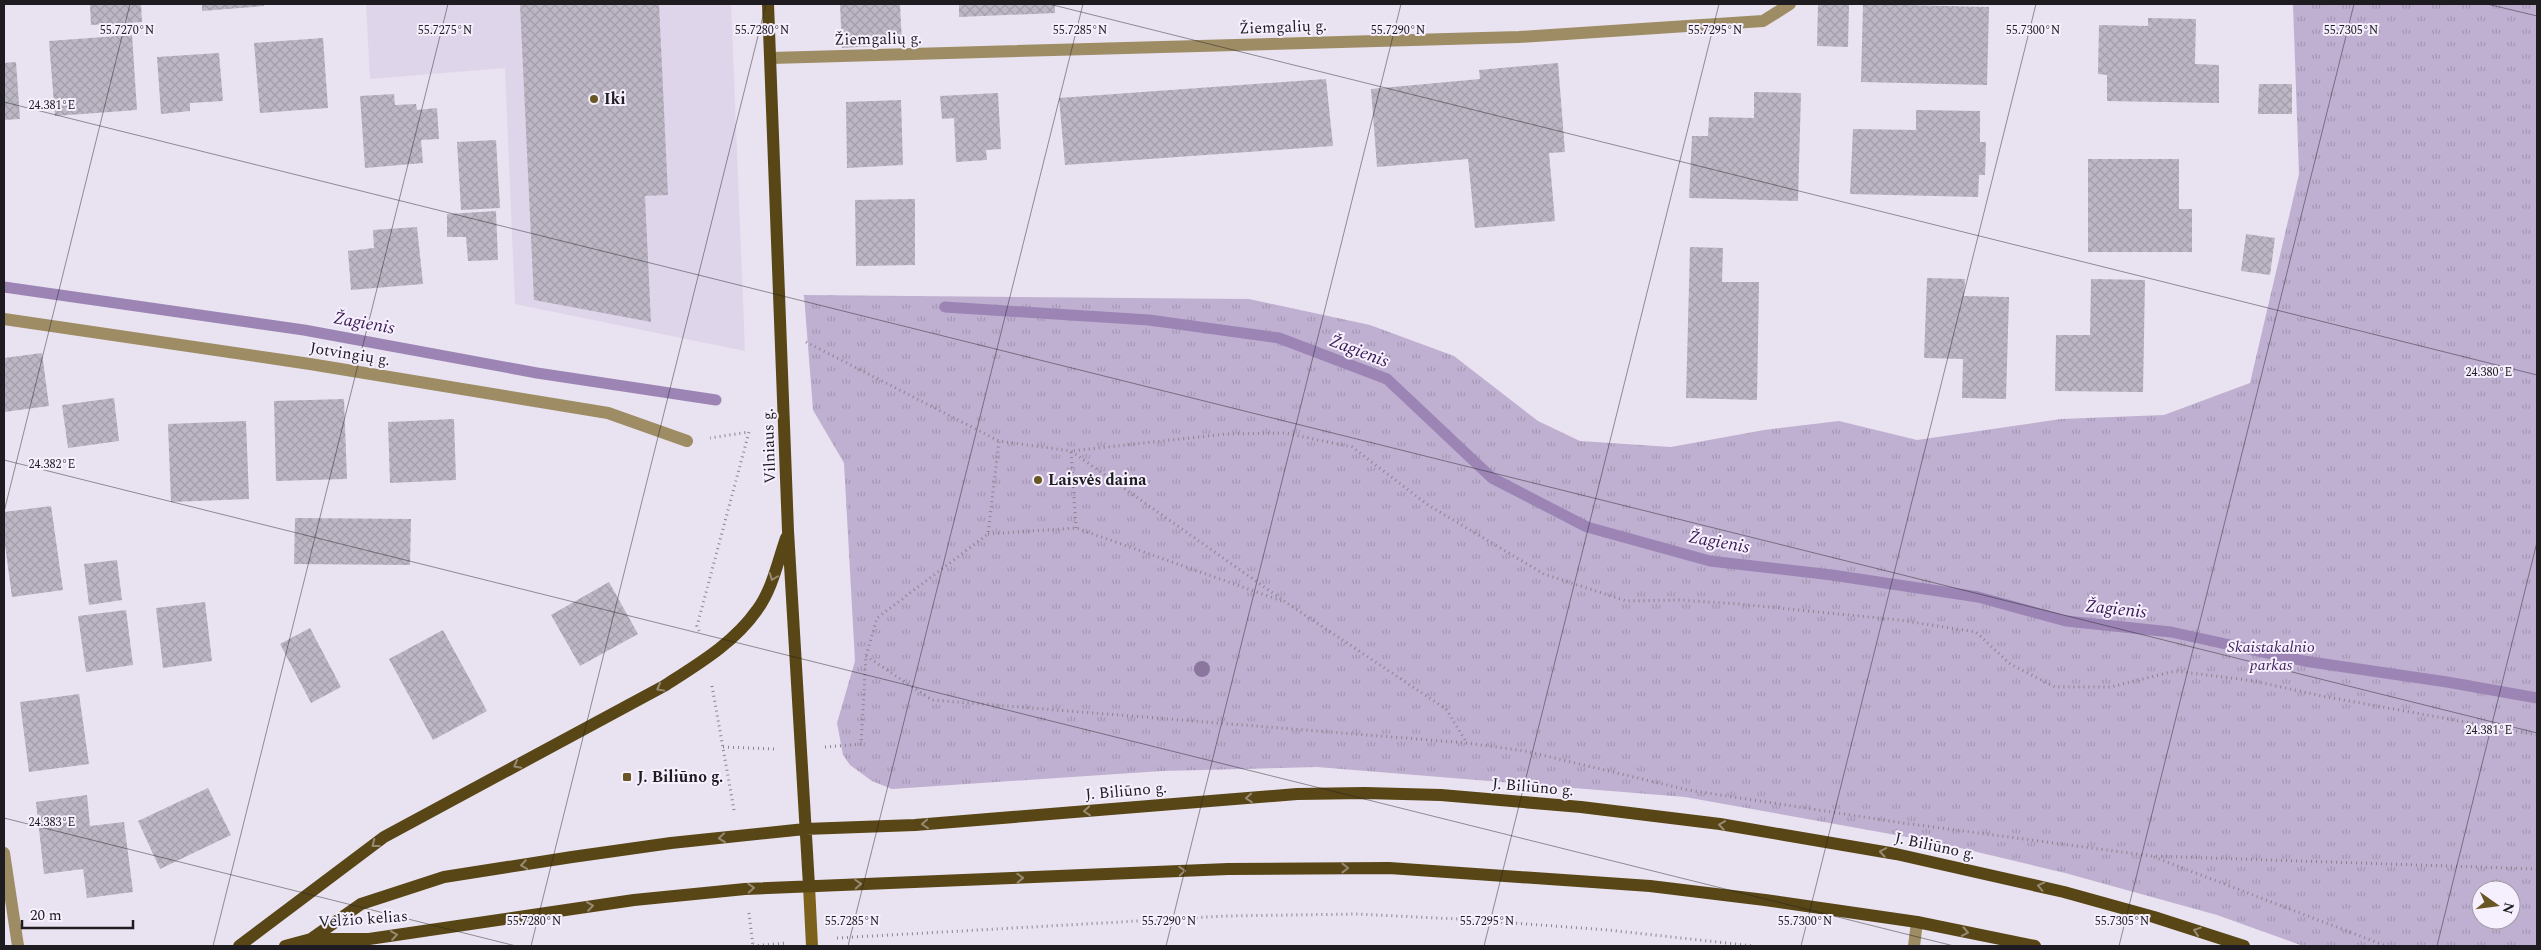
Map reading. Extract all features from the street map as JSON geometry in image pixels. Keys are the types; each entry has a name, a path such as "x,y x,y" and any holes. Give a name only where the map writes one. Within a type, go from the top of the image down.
{"main road":[{"name":"Vilniaus g.","path":"768,4 788,531 809,886"},
{"path":"239,946 384,837 664,686 707,658 738,634 758,609 772,580 788,531"},
{"name":"J. Biliūno g.","path":"805,829 915,825 1297,794 1441,795 1581,807 1720,824 1896,854 2064,892 2154,917 2244,946"},
{"name":"Velžio kelias","path":"311,940 361,904 444,877 671,843 805,829"},
{"path":"812,943 809,886 1228,869 1389,868 1650,886 1917,922 2035,946"},
{"name":"Velžio kelias","path":"311,940 369,938 634,900 745,889 809,886"},
{"path":"285,946 311,940"}],"street":[{"name":"Žiemgalių g.","path":"771,58 1518,37 1763,22 1790,4"},
{"name":"Jotvingių g.","path":"4,319 310,364 608,413 687,441"},
{"path":"4,853 18,946"},
{"path":"1914,946 1917,922"}],"path":[{"path":"781,330 999,441 1071,451 1226,434 1285,433 1352,447 1428,506 1544,574 1626,601 1679,600 1739,604 1899,620 1976,632 2010,664 2055,687 2110,686 2175,671 2254,681 2322,696 2537,735"},
{"path":"687,441 749,432 697,626 707,658 723,748"},
{"path":"988,534 999,441"},
{"path":"1071,451 1076,528"},
{"path":"1071,451 1287,603 1446,709 1467,743"},
{"path":"1287,603 1076,528 988,534 877,618 866,656 932,700 1467,743 1525,751 1698,792 1903,824 2152,856 2537,869"},
{"path":"2152,856 2386,946"},
{"path":"753,946 1226,916 1357,914 1608,930 1754,946"}],"shaded area":[{"path":"366,4 731,4 745,351 515,304 505,68 370,79"}],"green space":[{"name":"Skaistakalnio parkas","path":"2293,4 2537,4 2537,946 2303,946 2217,915 2065,873 1935,842 1685,797 1317,767 1162,771 892,789 872,781 850,765 843,755 837,723 855,661 844,463 813,410 804,295 1249,299 1370,325 1454,356 1538,421 1580,441 1671,447 1764,430 1839,421 1917,440 2061,419 2164,415 2250,383 2299,174"}],"building":[{"path":"90,4 141,4 142,22 91,25"},
{"path":"202,4 264,4 264,6 202,11"},
{"name":"Iki","path":"520,4 659,4 668,195 645,196 651,322 534,300"},
{"path":"840,4 900,4 902,44 842,48"},
{"path":"959,4 1055,4 1055,13 959,17"},
{"path":"1818,4 1849,4 1848,47 1817,46"},
{"path":"1863,4 1989,7 1987,85 1861,82"},
{"path":"2148,18 2196,19 2195,64 2219,65 2219,103 2107,101 2107,75 2098,74 2099,25 2148,26"},
{"path":"132,35 137,110 55,116 49,41"},
{"path":"323,38 328,108 260,113 254,43"},
{"path":"219,53 223,101 190,103 190,111 161,114 157,57"},
{"path":"16,62 20,119 4,120 4,63"},
{"path":"1558,63 1565,152 1549,153 1555,221 1475,228 1468,159 1377,167 1371,89 1480,79 1479,70"},
{"path":"1326,79 1333,146 1065,165 1059,98"},
{"path":"2259,84 2292,84 2292,114 2258,114"},
{"path":"1754,92 1801,93 1798,201 1689,198 1692,136 1708,136 1709,117 1754,118"},
{"path":"998,93 1001,149 986,150 987,160 956,162 954,118 942,119 940,96"},
{"path":"394,94 395,105 416,104 417,110 437,108 439,139 421,140 423,163 365,168 360,96"},
{"path":"901,100 903,165 847,168 846,102"},
{"path":"1916,110 1980,111 1980,142 1986,142 1985,175 1979,175 1978,197 1850,194 1853,129 1916,130"},
{"path":"496,140 500,208 461,210 457,142"},
{"path":"2088,159 2179,159 2179,209 2192,209 2192,252 2088,252"},
{"path":"915,199 915,265 856,266 855,200"},
{"path":"496,211 498,260 468,261 466,237 447,237 447,214"},
{"path":"417,227 423,284 351,290 348,251 374,248 373,230"},
{"path":"2246,234 2275,238 2270,275 2241,271"},
{"path":"1690,247 1723,248 1722,282 1759,282 1757,400 1686,398"},
{"path":"1927,278 1965,279 1964,296 2009,297 2006,399 1962,398 1963,359 1924,358"},
{"path":"2091,279 2145,280 2143,392 2055,391 2056,335 2090,335"},
{"path":"42,353 49,406 4,412 4,358"},
{"path":"114,398 119,441 68,448 62,405"},
{"path":"344,399 347,479 276,481 274,401"},
{"path":"454,419 456,480 390,483 388,422"},
{"path":"246,421 249,499 171,502 168,424"},
{"path":"51,506 63,590 12,597 4,537 4,512"},
{"path":"295,518 411,519 410,565 294,564"},
{"path":"117,560 122,600 89,605 84,564"},
{"path":"609,582 638,634 580,666 551,615"},
{"path":"205,602 212,661 163,668 156,608"},
{"path":"126,610 133,665 86,672 78,616"},
{"path":"310,628 341,687 311,703 280,644"},
{"path":"443,630 487,711 433,740 389,659"},
{"path":"79,694 89,764 29,772 20,702"},
{"path":"208,788 231,835 160,869 138,821"},
{"path":"87,795 90,826 124,822 133,892 87,898 83,869 44,874 36,802"}],"waterway":[{"name":"Žagienis","path":"4,287 304,330 537,373 716,400"},
{"name":"Žagienis","path":"945,307 1149,320 1279,338 1387,379 1492,478 1587,527 1710,561 1832,575 1978,597 2066,621 2171,632 2304,661 2447,682 2537,698"}],"place":[{"name":"Iki","path":"594,99"},
{"name":"Laisvės daina","path":"1038,480"},
{"name":"J. Biliūno g.","path":"627,777"}]}
